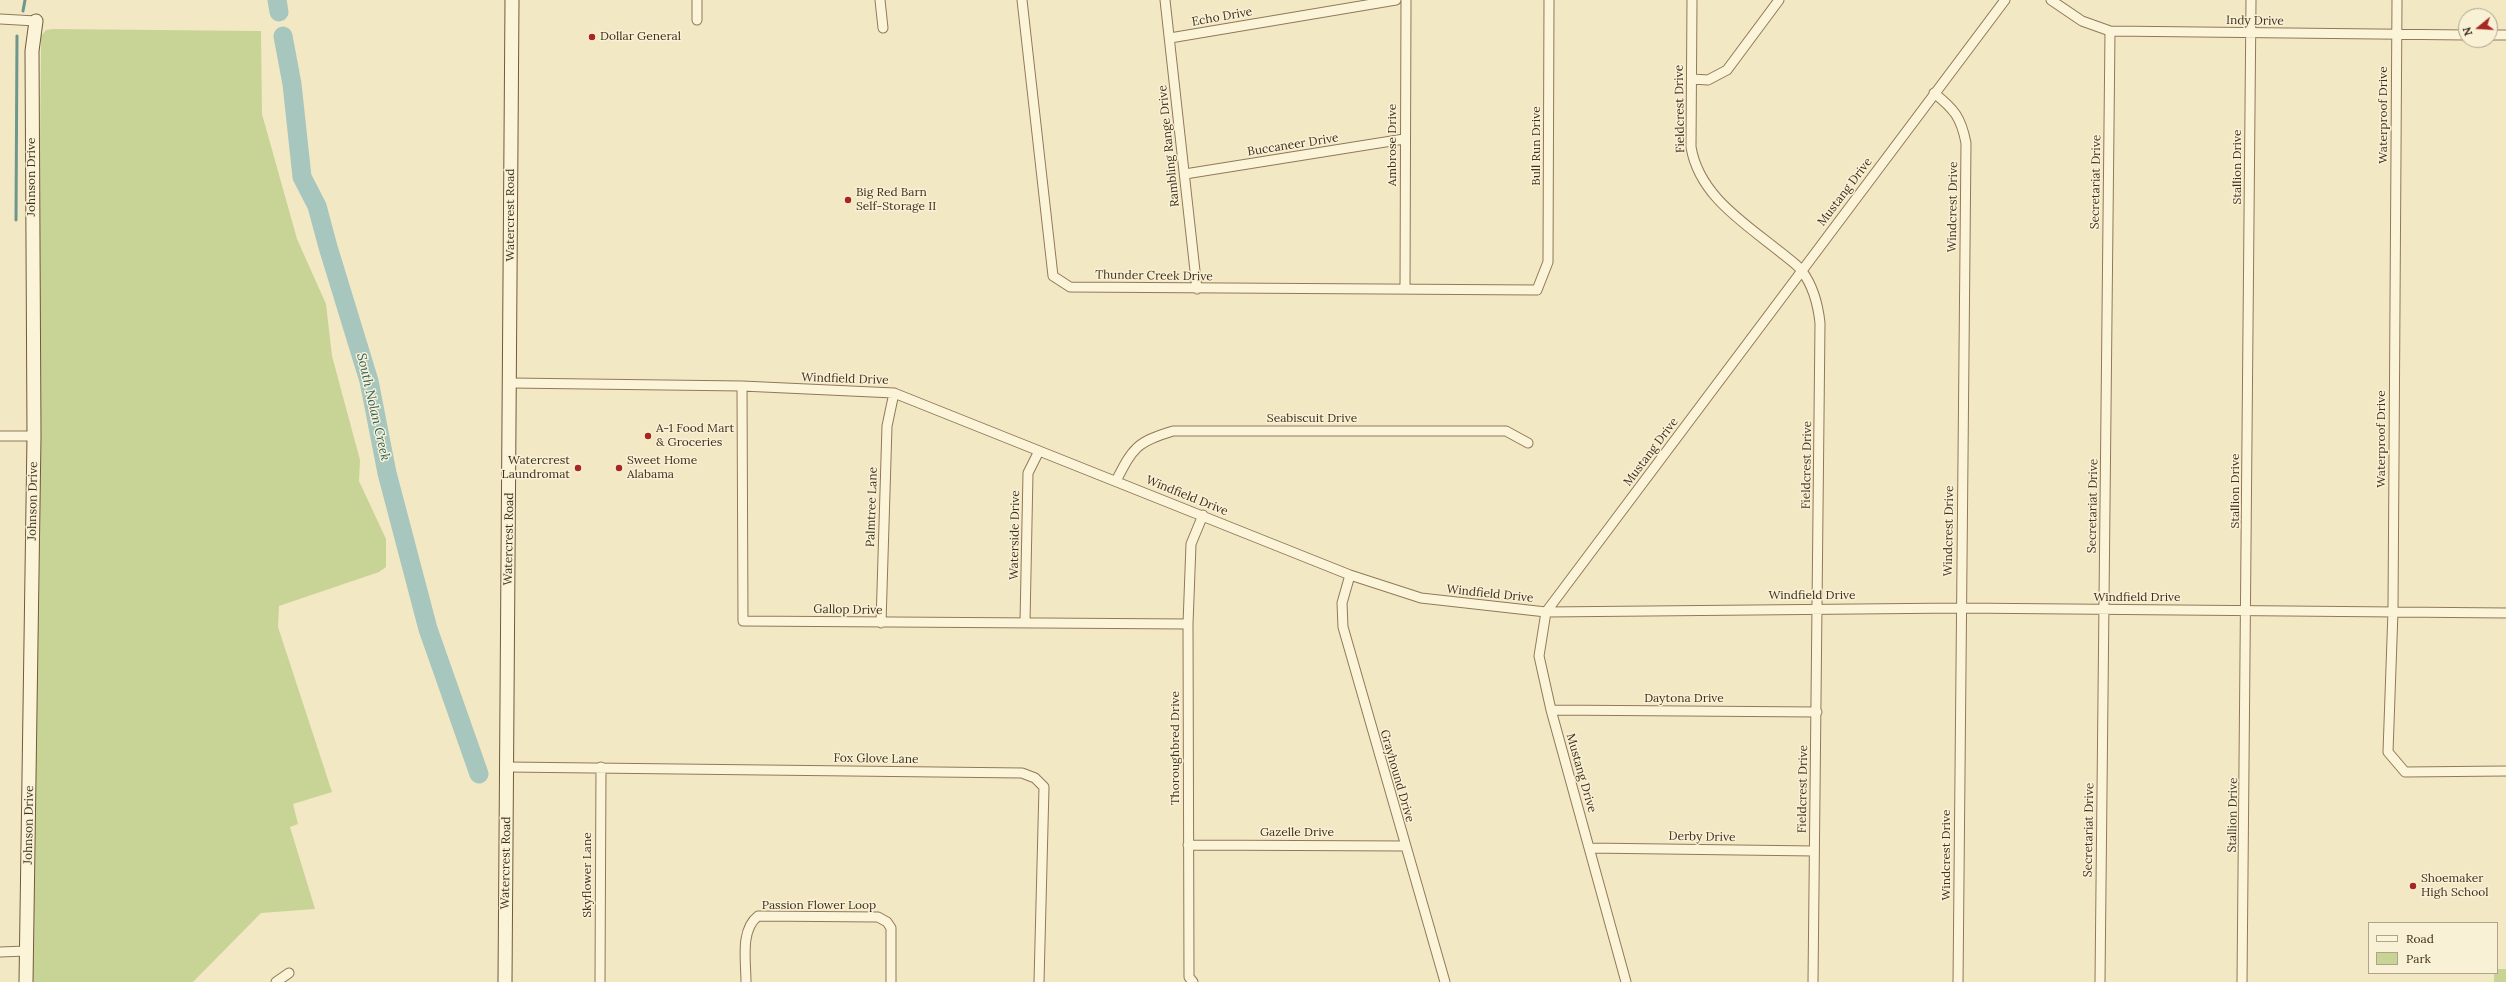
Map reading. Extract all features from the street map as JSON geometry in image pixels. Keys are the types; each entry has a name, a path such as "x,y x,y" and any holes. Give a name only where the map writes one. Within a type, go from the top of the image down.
{"street":[{"name":"Watercrest Road","path":"505,982 511,383 512,0"},
{"path":"697,0 697,20"},
{"path":"880,0 883,28"},
{"name":"Thunder Creek Drive","path":"1022,0 1053,276 1070,287 1537,290"},
{"name":"Rambling Range Drive","path":"1165,0 1197,289"},
{"name":"Echo Drive","path":"1170,38 1396,0"},
{"name":"Ambrose Drive","path":"1405,290 1404,139 1406,0"},
{"name":"Bull Run Drive","path":"1537,290 1548,262 1549,0"},
{"name":"Fieldcrest Drive","path":"1692,0 1691,147 1699,176 1718,201 1802,270 1815,297 1820,323 1813,982"},
{"path":"1692,79 1708,80 1727,70 1779,0"},
{"name":"Mustang Drive","path":"1626,982 1551,710 1539,656 1546,612 2005,0"},
{"name":"Indy Drive","path":"2051,0 2082,21 2110,31 2458,35"},
{"name":"Stallion Drive","path":"2242,982 2247,610 2251,0"},
{"name":"Waterproof Drive","path":"2397,0 2393,611 2388,752 2405,772 2506,771"},
{"path":"0,19 36,21"},
{"name":"Johnson Drive","path":"26,982 34,436 32,51 36,21"},
{"name":"Secretariat Drive","path":"2100,982 2110,31"},
{"name":"Windcrest Drive","path":"1934,93 1954,110 1963,127 1966,143 1960,608 1958,982"},
{"name":"Buccaneer Drive","path":"1185,174 1404,139"},
{"name":"Windfield Drive","path":"511,383 742,386 894,393 1203,515 1350,575 1421,598 1546,612 1817,608 1960,608 2506,613"},
{"name":"Gallop Drive","path":"742,386 743,621 1188,624"},
{"name":"Palmtree Lane","path":"881,623 887,426 894,393"},
{"name":"Seabiscuit Drive","path":"1116,481 1132,450 1154,437 1173,431 1506,431 1528,443"},
{"path":"0,436 34,436"},
{"name":"Waterside Drive","path":"1025,622 1028,474 1039,451"},
{"name":"Thoroughbred Drive","path":"1193,982 1189,977 1188,624 1191,544 1203,515"},
{"name":"Grayhound Drive","path":"1350,575 1342,603 1343,627 1444,982"},
{"name":"Daytona Drive","path":"1551,710 1817,712"},
{"name":"Fox Glove Lane","path":"507,767 1015,773 1036,778 1044,787 1040,982"},
{"name":"Skyflower Lane","path":"600,982 601,767"},
{"name":"Gazelle Drive","path":"1188,845 1405,846"},
{"name":"Derby Drive","path":"1589,848 1814,851"},
{"name":"Passion Flower Loop","path":"746,982 746,931 751,922 758,916 765,916 878,917 886,922 891,928 891,982"},
{"path":"0,952 26,951"},
{"path":"276,982 289,973"}],"green space":[{"path":"46,30 261,31 262,114 297,239 326,304 332,356 360,460 359,481 386,539 386,567 379,572 279,606 278,627 332,792 293,804 298,824 290,827 315,909 261,913 193,982 31,982 41,36"},
{"path":"2498,969 2506,969 2506,982 2494,982 2494,974 2498,974"}],"waterway":[{"path":"23,11 25,0"},
{"name":"South Nolan Creek","path":"277,0 279,12"},
{"path":"16,220 17,36"},
{"name":"South Nolan Creek","path":"283,36 292,84 302,177 317,206 369,381 387,473 428,629 479,774"}],"place":[{"name":"Dollar General","path":"592,37"},
{"name":"Big Red Barn Self-Storage II","path":"848,200"},
{"name":"A-1 Food Mart & Groceries","path":"648,436"},
{"name":"Watercrest Laundromat","path":"578,468"},
{"name":"Sweet Home Alabama","path":"619,468"},
{"name":"Shoemaker High School","path":"2413,886"}]}
